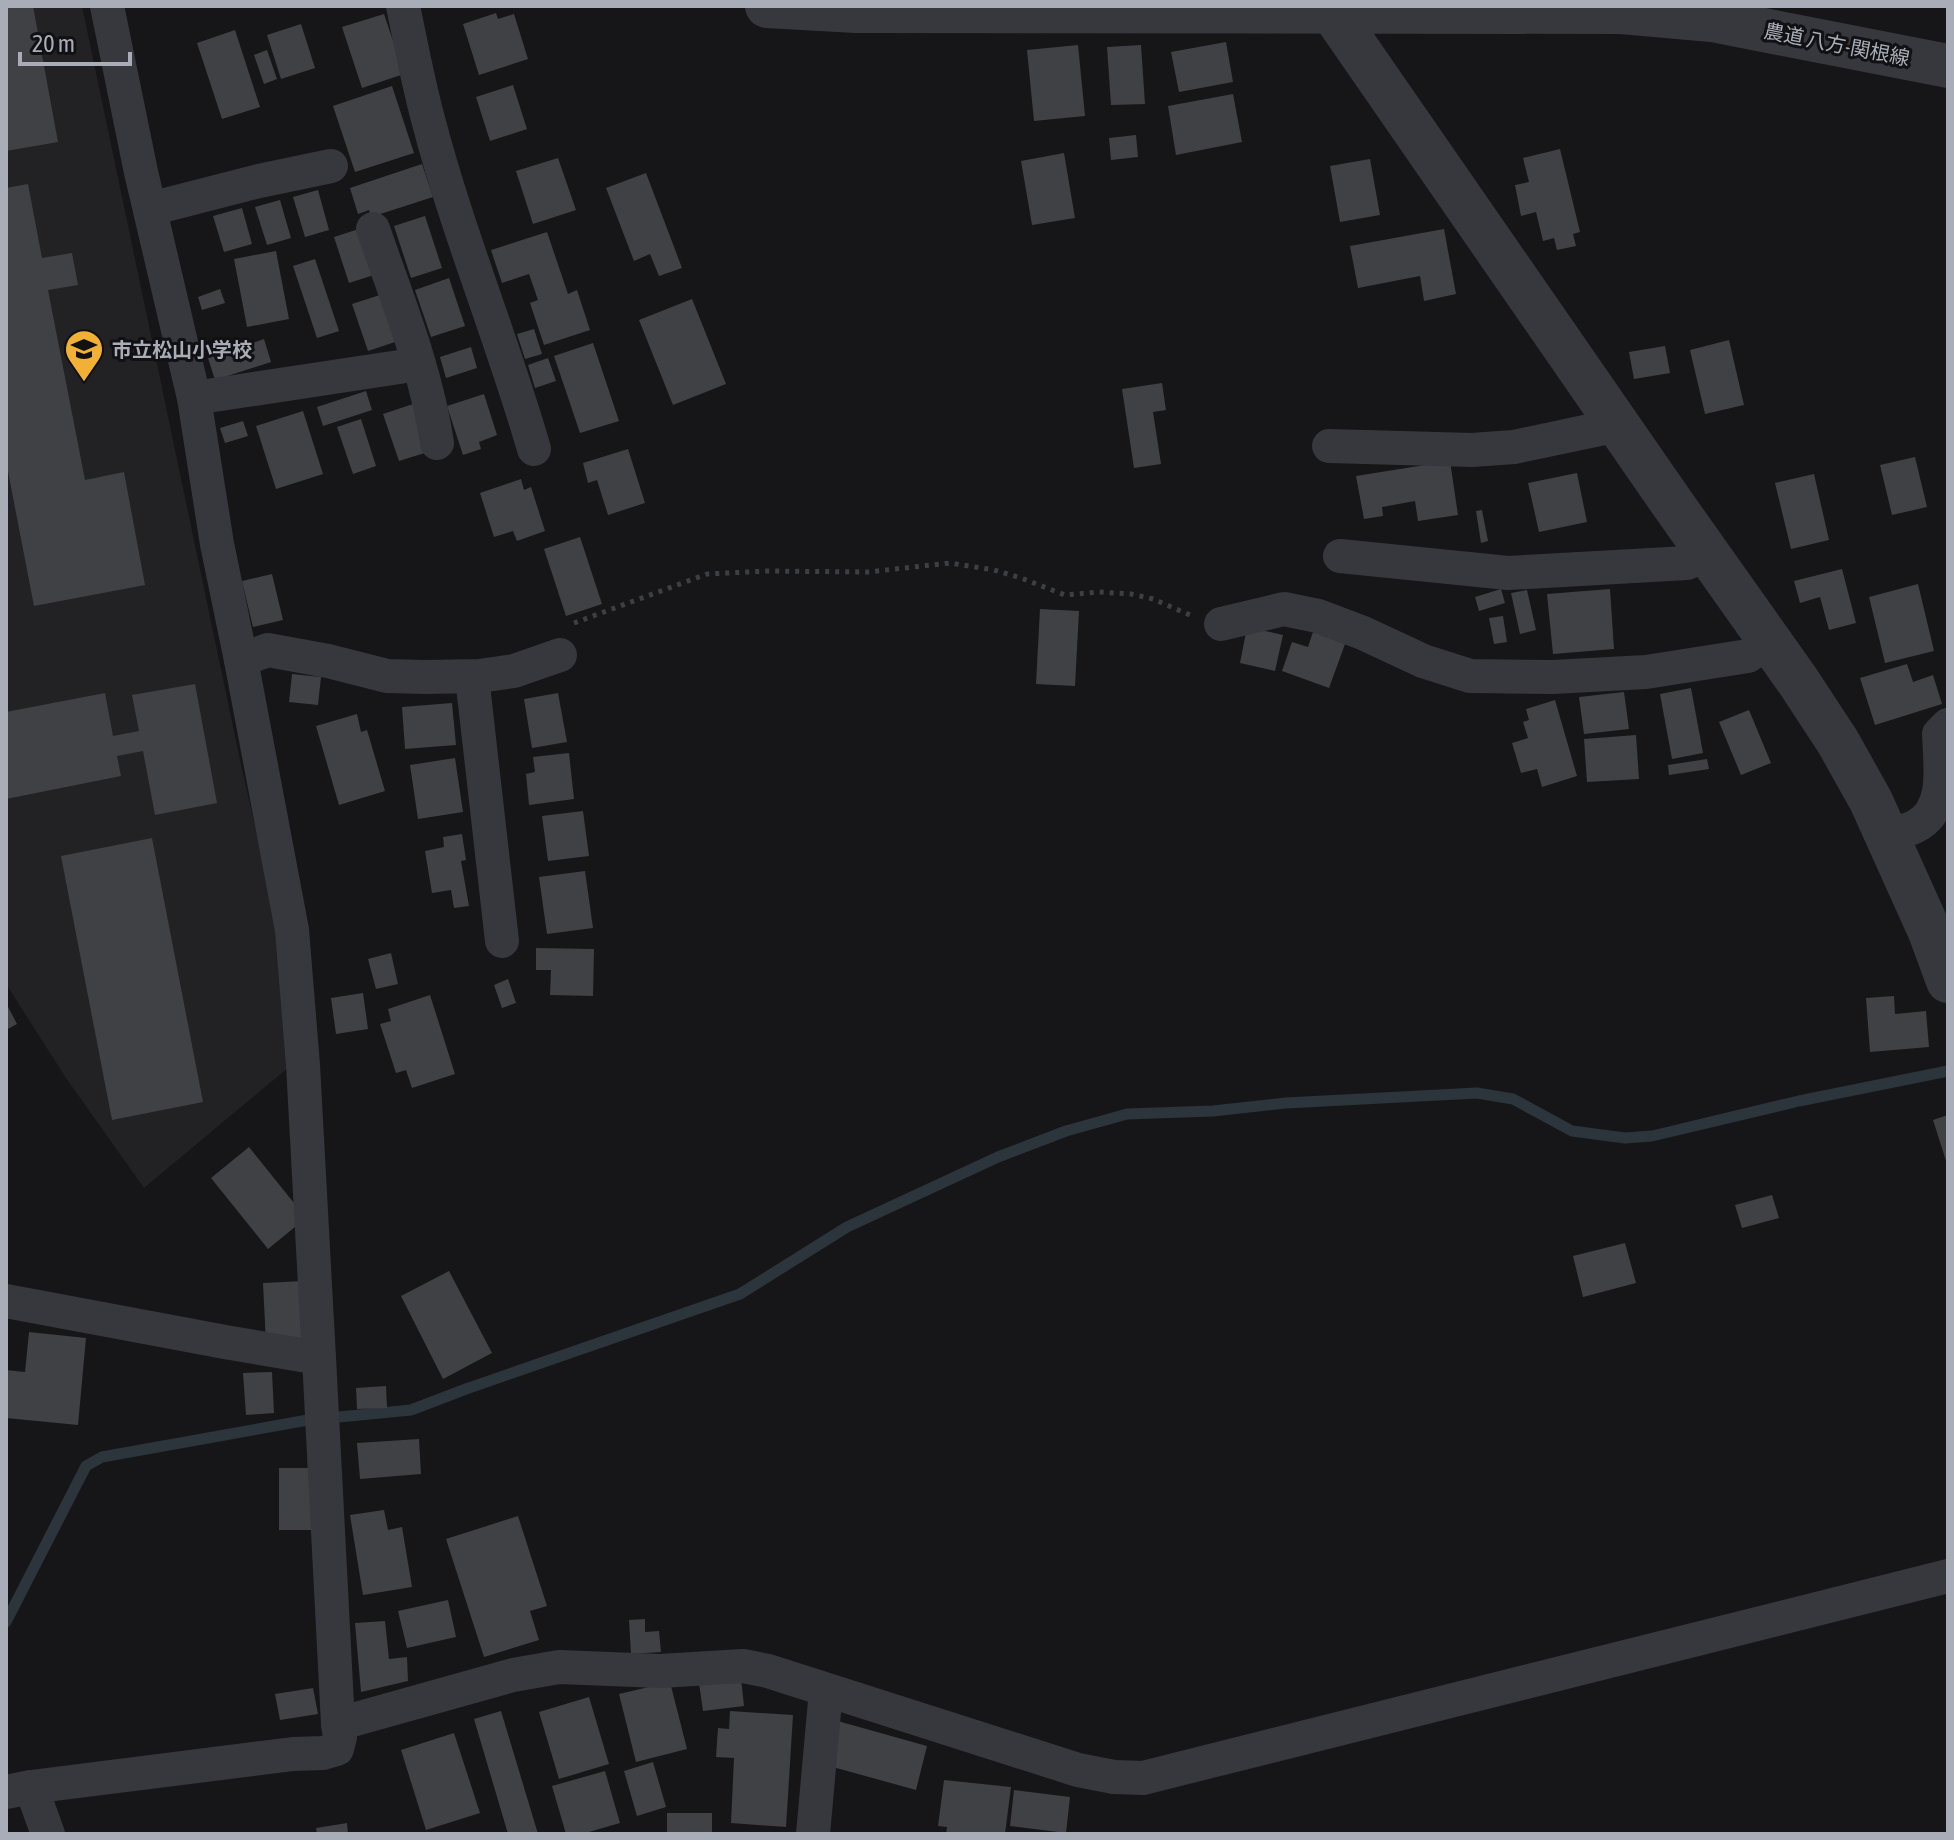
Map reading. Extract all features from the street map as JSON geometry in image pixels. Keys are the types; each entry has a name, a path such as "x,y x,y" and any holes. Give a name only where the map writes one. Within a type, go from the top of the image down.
{"street":[{"path":"48,1834 18,1790 293,1754 323,1753 337,1749 340,1737 303,1065 292,930 217,544 194,398 107,6"},
{"path":"403,6 428,119 534,449"},
{"name":"農道 八方-関根線","path":"767,6 856,11 1329,8 1621,12 1712,20 1948,66"},
{"path":"1329,8 1838,742 1871,801 1930,932 1948,981"},
{"path":"150,209 331,166"},
{"path":"373,229 432,407 437,443"},
{"path":"194,398 419,364"},
{"path":"1329,446 1472,450 1514,447 1616,423"},
{"path":"1340,556 1508,573 1687,563 1707,553"},
{"path":"1221,624 1284,609 1318,616 1423,661 1470,676 1553,677 1646,672 1748,656 1770,641"},
{"path":"241,660 268,650 387,676 472,677 514,671 555,657"},
{"path":"472,677 502,941"},
{"path":"1886,835 1917,826 1932,813 1940,793 1939,734 1948,725"},
{"path":"6,1301 319,1358"},
{"path":"338,1724 513,1675 559,1667 660,1671 743,1666 768,1671 1078,1770 1114,1777 1143,1778 1948,1576"},
{"path":"813,1834 826,1690"}],"path":[{"path":"555,657 544,634 707,574 767,571 868,572 950,563 994,570 1065,595 1098,592 1131,594 1221,624"}],"shaded area":[{"name":"市立松山小学校","path":"6,6 82,6 240,760 286,964 289,1067 144,1188 66,1078 6,984"}],"building":[{"path":"6,6 33,6 58,142 6,151"},
{"path":"496,13 498,19 514,14 528,59 479,75 463,24"},
{"path":"384,14 404,74 362,88 342,27"},
{"path":"301,24 315,68 281,79 267,35"},
{"path":"235,30 260,107 222,119 197,43"},
{"path":"1226,42 1233,82 1179,92 1171,52"},
{"path":"1078,45 1085,116 1034,121 1027,50"},
{"path":"1141,45 1145,104 1111,105 1107,47"},
{"path":"267,50 277,79 264,84 254,55"},
{"path":"513,85 527,129 490,141 476,97"},
{"path":"392,86 414,153 355,172 333,106"},
{"path":"1233,94 1242,142 1176,155 1168,106"},
{"path":"1136,135 1138,157 1111,160 1109,138"},
{"path":"1560,149 1580,232 1573,234 1576,246 1557,250 1554,238 1543,241 1536,212 1521,216 1515,185 1529,182 1523,158"},
{"path":"1064,153 1075,218 1032,225 1021,161"},
{"path":"558,158 576,210 533,224 516,171"},
{"path":"1370,159 1380,215 1340,222 1330,166"},
{"path":"422,164 433,197 371,217 369,210 358,214 350,188"},
{"path":"646,173 682,268 659,276 650,254 634,261 606,188"},
{"path":"28,184 42,258 72,253 78,285 48,290 85,480 124,472 145,585 34,606 6,461 6,188"},
{"path":"318,190 329,230 305,237 293,197"},
{"path":"280,200 291,238 267,245 255,207"},
{"path":"242,208 252,244 224,252 213,216"},
{"path":"425,216 442,268 411,278 394,226"},
{"path":"362,228 377,274 349,283 334,237"},
{"path":"1444,229 1456,294 1424,301 1420,276 1358,288 1350,246"},
{"path":"547,232 568,294 577,290 590,330 544,345 530,303 538,300 529,274 502,283 491,250"},
{"path":"276,251 289,319 247,327 234,259"},
{"path":"315,259 339,331 317,338 293,266"},
{"path":"449,278 465,326 431,337 415,290"},
{"path":"220,289 225,303 202,310 198,297"},
{"path":"383,294 398,341 368,351 352,304"},
{"path":"692,299 726,384 673,405 639,320"},
{"path":"534,329 542,354 525,359 517,334"},
{"path":"264,339 271,362 215,380 208,358"},
{"path":"1729,340 1744,405 1705,414 1690,350"},
{"path":"593,343 619,421 580,433 554,356"},
{"path":"1665,346 1670,373 1634,379 1629,352"},
{"path":"471,347 477,368 446,378 440,357"},
{"path":"548,358 556,381 535,388 528,365"},
{"path":"1162,383 1166,410 1153,412 1161,464 1134,468 1122,389"},
{"path":"366,391 372,410 323,426 317,407"},
{"path":"484,394 497,435 479,442 481,449 463,455 447,406"},
{"path":"416,403 431,451 399,461 383,414"},
{"path":"303,411 323,474 276,489 256,426"},
{"path":"361,419 376,466 353,474 337,427"},
{"path":"243,421 248,436 225,443 220,428"},
{"path":"628,449 645,503 608,515 597,480 588,483 583,463"},
{"path":"1915,457 1927,507 1892,515 1880,465"},
{"path":"1450,461 1458,515 1418,521 1415,501 1382,507 1383,516 1364,519 1356,476"},
{"path":"1577,473 1587,522 1539,532 1528,483"},
{"path":"1814,474 1829,540 1791,549 1775,483"},
{"path":"521,479 524,490 531,487 545,531 517,541 513,531 494,537 480,493"},
{"path":"1482,510 1488,541 1481,543 1476,511"},
{"path":"580,537 602,604 566,616 544,549"},
{"path":"1842,569 1856,623 1829,630 1820,597 1800,603 1794,581"},
{"path":"272,574 283,620 253,627 242,581"},
{"path":"1918,584 1934,651 1885,663 1869,597"},
{"path":"1501,589 1505,603 1479,611 1475,597"},
{"path":"1610,589 1614,649 1553,654 1547,594"},
{"path":"1527,590 1536,630 1520,634 1511,593"},
{"path":"1040,609 1079,611 1075,686 1036,684"},
{"path":"1503,616 1507,642 1494,644 1489,618"},
{"path":"1247,627 1283,635 1275,671 1240,663"},
{"path":"1313,632 1345,644 1329,688 1282,671 1292,642 1308,647"},
{"path":"1907,664 1913,682 1933,675 1942,704 1875,725 1860,678"},
{"path":"292,674 321,677 318,705 289,702"},
{"path":"195,684 217,803 155,815 143,751 117,756 121,776 6,799 6,712 105,693 113,736 139,731 132,695"},
{"path":"1691,688 1703,753 1672,759 1660,694"},
{"path":"1624,692 1629,729 1584,734 1579,697"},
{"path":"558,693 567,742 532,748 524,699"},
{"path":"1555,700 1577,776 1542,787 1537,769 1521,773 1512,743 1528,738 1523,722 1529,720 1526,709"},
{"path":"452,703 456,745 405,749 402,707"},
{"path":"1749,710 1771,763 1741,775 1719,722"},
{"path":"357,714 361,732 367,730 385,791 339,805 316,726"},
{"path":"1636,735 1639,779 1587,782 1584,739"},
{"path":"569,753 574,799 529,805 526,774 535,772 533,757"},
{"path":"455,758 463,812 418,819 410,765"},
{"path":"1707,759 1709,769 1669,775 1668,765"},
{"path":"583,811 589,856 548,861 542,816"},
{"path":"462,834 466,860 461,861 469,906 454,908 451,890 432,893 425,851 444,847 443,837"},
{"path":"152,838 203,1102 112,1120 61,856"},
{"path":"585,871 593,928 547,934 539,877"},
{"path":"536,948 594,949 593,996 550,995 551,970 536,970"},
{"path":"391,953 398,984 376,989 368,959"},
{"path":"508,979 516,1003 502,1008 494,985"},
{"path":"363,993 368,1029 336,1034 331,998"},
{"path":"430,995 455,1074 412,1088 406,1070 396,1073 380,1024 391,1021 388,1009"},
{"path":"1894,996 1895,1014 1926,1011 1929,1047 1870,1052 1866,998"},
{"path":"6,1003 17,1024 6,1030"},
{"path":"1948,1115 1948,1164 1947,1164 1933,1120"},
{"path":"249,1147 306,1218 268,1249 211,1178"},
{"path":"1772,1195 1779,1218 1742,1228 1735,1205"},
{"path":"1625,1243 1636,1283 1583,1297 1573,1256"},
{"path":"449,1271 492,1353 443,1379 401,1296"},
{"path":"303,1281 306,1342 266,1344 263,1283"},
{"path":"29,1332 86,1338 78,1425 6,1418 6,1370 25,1372"},
{"path":"272,1372 274,1413 246,1415 243,1373"},
{"path":"386,1386 387,1408 357,1409 356,1388"},
{"path":"419,1439 421,1474 360,1479 357,1443"},
{"path":"279,1468 311,1468 312,1530 279,1530"},
{"path":"384,1510 388,1530 402,1527 412,1587 363,1595 350,1515"},
{"path":"518,1516 547,1606 530,1611 539,1640 484,1657 446,1539"},
{"path":"448,1600 456,1637 407,1648 398,1611"},
{"path":"645,1619 645,1632 659,1631 661,1652 631,1654 629,1620"},
{"path":"385,1621 389,1659 407,1657 408,1681 361,1692 355,1623"},
{"path":"741,1678 744,1706 703,1711 699,1683"},
{"path":"670,1682 687,1749 636,1762 619,1694"},
{"path":"313,1688 318,1714 280,1720 275,1694"},
{"path":"589,1697 609,1764 559,1779 539,1712"},
{"path":"501,1711 538,1834 508,1834 474,1719"},
{"path":"730,1711 793,1715 786,1827 731,1823 734,1758 716,1757 718,1728 729,1729"},
{"path":"834,1720 927,1746 916,1790 822,1764"},
{"path":"454,1733 480,1813 426,1830 401,1750"},
{"path":"653,1762 666,1807 637,1816 624,1771"},
{"path":"605,1771 620,1823 582,1834 566,1834 552,1786"},
{"path":"944,1780 1011,1787 1005,1834 946,1834 947,1827 938,1826"},
{"path":"1014,1790 1070,1797 1066,1833 1010,1826"},
{"path":"667,1813 712,1813 712,1834 667,1834"},
{"path":"347,1823 348,1834 317,1834 316,1828"}],"waterway":[{"path":"6,1622 86,1466 102,1457 308,1420 411,1410 740,1294 847,1227 998,1157 1066,1131 1127,1114 1477,1093 1513,1099 1572,1131 1625,1138 1652,1136 1799,1101 1948,1071"}],"place":[{"name":"市立松山小学校","path":"84,383"}]}
